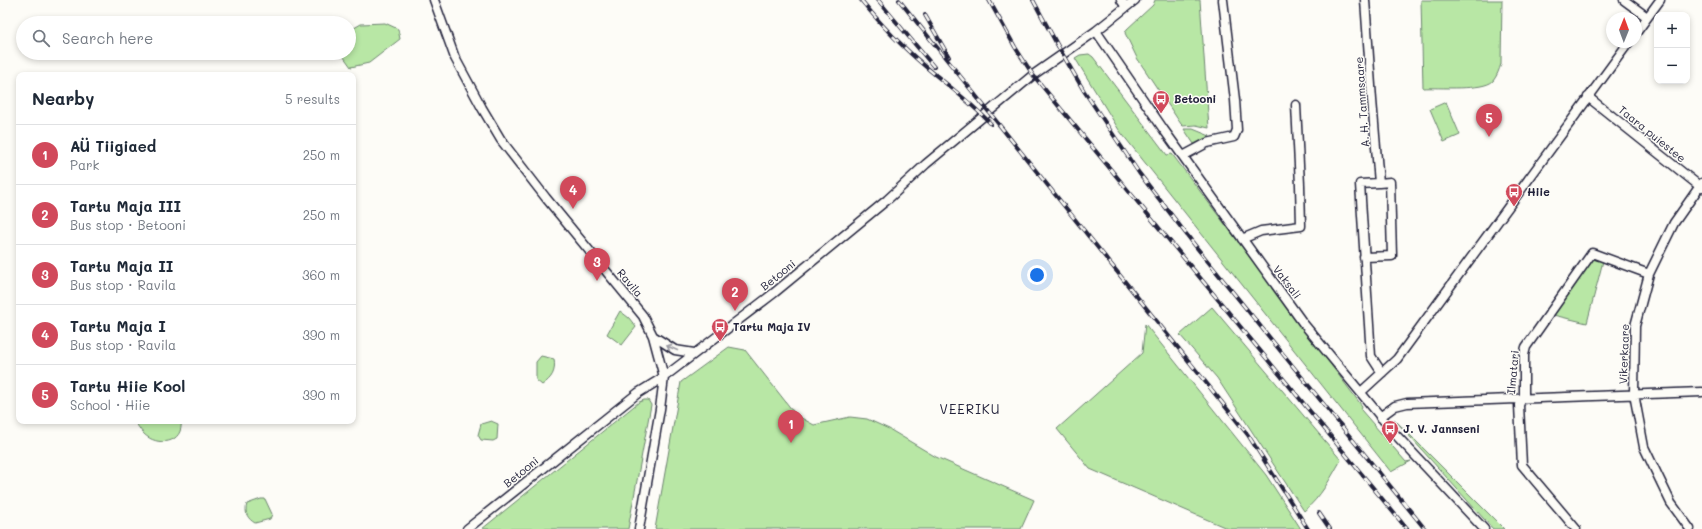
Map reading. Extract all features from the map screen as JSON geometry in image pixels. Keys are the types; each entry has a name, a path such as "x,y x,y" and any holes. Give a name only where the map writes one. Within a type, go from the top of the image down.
{"street":[{"name":"Ravila","path":"434,0 455,58 501,140 546,198 643,316 653,336 664,377 660,409 639,529"},
{"path":"1121,0 1126,7"},
{"name":"Betooni","path":"467,529 638,393 664,377 774,293 870,214 926,164 1033,75 1096,31 1135,0"},
{"path":"1183,156 1207,143 1234,137 1236,130 1235,100 1223,0"},
{"name":"A. H. Tammsaare","path":"1365,0 1379,183"},
{"path":"1624,0 1647,17"},
{"path":"1642,24 1660,0"},
{"name":"Vaksali","path":"1096,31 1183,156 1303,323 1380,416 1484,529"},
{"path":"1361,392 1397,359 1625,48"},
{"name":"Taara puiestee","path":"1588,97 1701,186"},
{"path":"1242,239 1261,230 1301,226 1296,105"},
{"path":"1364,257 1392,256 1390,182 1360,184 1364,257 1371,356 1382,373"},
{"name":"Vikerkaare","path":"1690,529 1671,503 1644,447 1634,394 1635,326 1649,274 1674,223 1701,186"},
{"name":"Ilmatari","path":"1576,529 1522,465 1519,406 1524,395 1524,355 1526,347 1592,253 1649,274"},
{"path":"653,336 675,350 694,353"},
{"path":"1380,416 1395,406 1401,404 1702,392"}],"green space":[{"path":"1155,0 1200,0 1209,128 1196,125 1183,126 1181,124 1137,58 1125,33 1127,29 1153,5"},
{"path":"1421,0 1502,0 1501,64 1493,81 1480,86 1460,88 1423,88"},
{"path":"385,23 398,29 400,39 369,63 351,67 346,60 356,60 356,27 361,24"},
{"path":"1089,54 1093,57 1167,155 1172,154 1362,406 1361,410 1406,462 1411,461 1391,472 1119,130 1075,58 1080,55"},
{"path":"1446,102 1460,135 1444,142 1430,109"},
{"path":"1184,129 1193,129 1210,136 1194,144"},
{"path":"1591,259 1603,261 1587,323 1553,315"},
{"path":"1212,307 1341,460 1320,494 1304,511 1217,378 1180,335"},
{"path":"620,311 629,318 636,327 622,345 607,334"},
{"path":"1145,324 1266,475 1301,529 1229,529 1090,469 1057,429 1142,353"},
{"path":"729,347 745,350 796,415 814,425 850,417 867,419 889,429 936,457 1034,500 1021,529 655,529 681,382"},
{"path":"541,356 554,359 554,371 548,380 542,385 536,380 536,362"},
{"path":"648,400 651,405 628,529 482,529 639,402"},
{"path":"1394,419 1504,529 1493,529"},
{"path":"491,421 498,424 497,439 493,441 481,440 478,435 481,424"},
{"path":"137,424 181,424 181,429 174,439 162,442 149,438"},
{"path":"265,499 272,514 270,519 255,523 250,520 247,515 247,504"}],"railway":[{"path":"861,0 881,24 903,46 981,113 991,124"},
{"path":"878,0 934,67"},
{"path":"899,0 1248,435 1308,529"},
{"path":"989,0 1015,47 1033,75 1407,529"},
{"path":"1033,0 1084,91 1139,173 1197,248 1425,529"},
{"path":"925,15 949,57"},
{"path":"1319,513 1330,529"}],"place":[{"name":"Betooni","path":"1161,114"},
{"name":"Tartu Hiie Kool","path":"1489,137"},
{"name":"Hiie","path":"1514,207"},
{"name":"Tartu Maja I","path":"573,209"},
{"name":"Tartu Maja II","path":"597,281"},
{"name":"Tartu Maja III","path":"735,311"},
{"name":"Tartu Maja IV","path":"720,342"},
{"name":"AÜ Tiigiaed","path":"791,443"},
{"name":"J. V. Jannseni","path":"1390,444"}],"district":[{"name":"VEERIKU","path":"970,409"}]}
